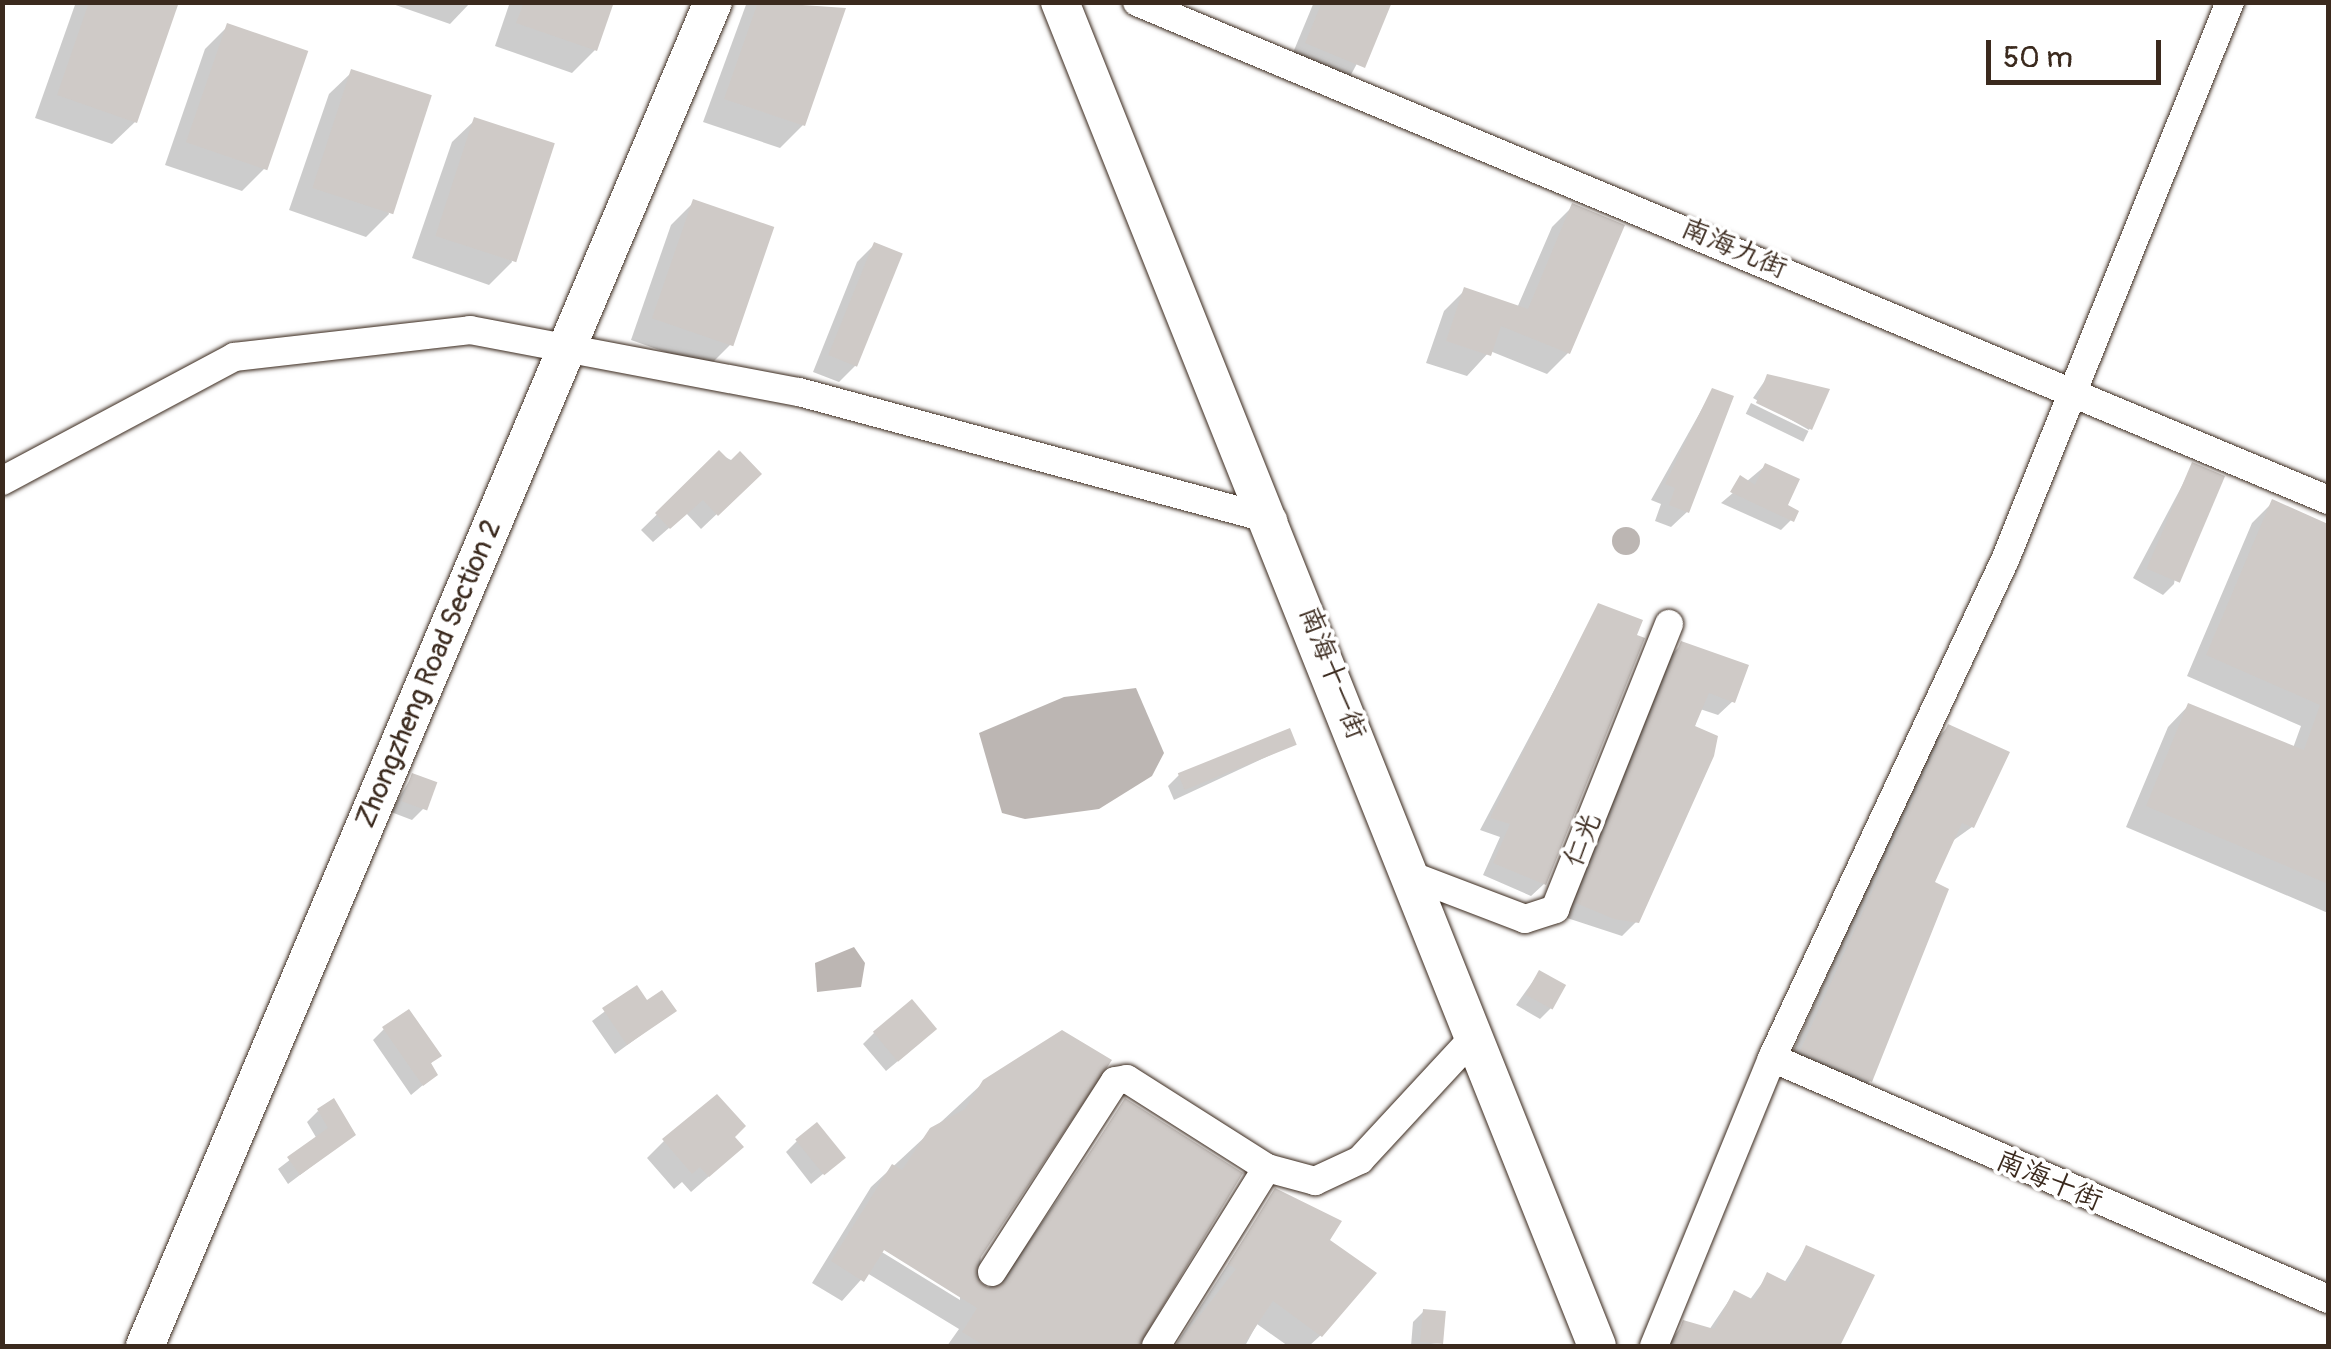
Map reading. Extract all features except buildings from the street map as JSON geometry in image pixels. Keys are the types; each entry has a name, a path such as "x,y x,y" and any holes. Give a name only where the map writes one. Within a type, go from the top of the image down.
{"street":[{"name":"Zhongzheng Road Section 2","path":"145,1346 713,2"},
{"name":"南海十一街","path":"1060,2 1273,520 1597,1346"},
{"name":"南海九街","path":"1137,2 2328,500"},
{"path":"1654,1346 1772,1058 2074,396 2230,2"},
{"path":"2,481 234,357 470,330 568,344 800,392 1273,520"},
{"name":"仁光","path":"1410,874 1525,919 1556,909 1669,624"},
{"path":"992,1272 1115,1081 1128,1079 1267,1168 1339,1178 1473,1038"},
{"name":"南海十街","path":"1772,1058 2328,1299"},
{"path":"1156,1346 1267,1168"}],"shaded area":[{"path":"1626,527 1636,531 1640,541 1636,551 1626,555 1616,551 1612,541 1616,531"},
{"path":"1136,688 1164,753 1152,776 1099,809 1025,819 1002,813 979,733 1064,697"},
{"path":"854,947 865,963 861,987 817,992 815,963"}]}
